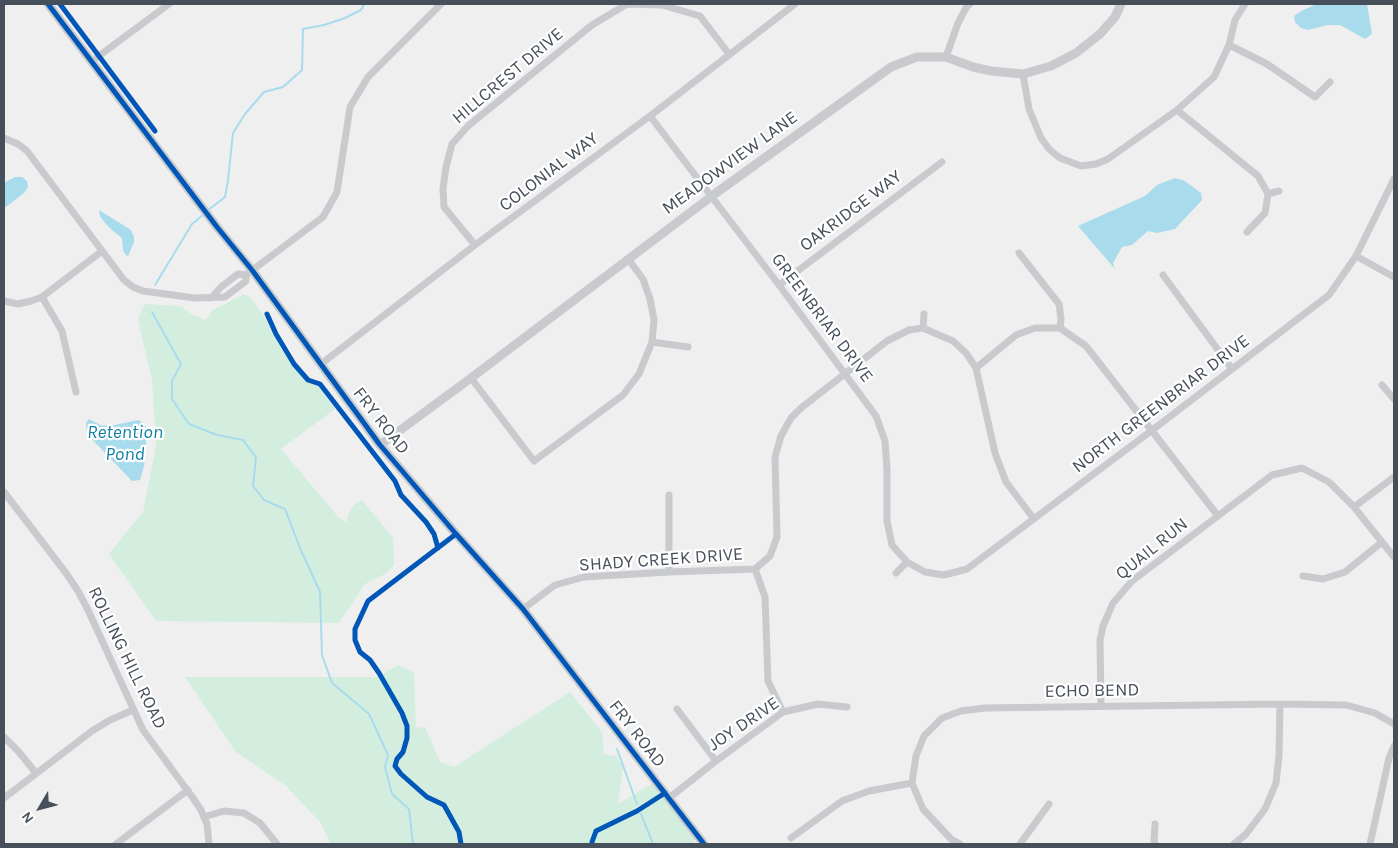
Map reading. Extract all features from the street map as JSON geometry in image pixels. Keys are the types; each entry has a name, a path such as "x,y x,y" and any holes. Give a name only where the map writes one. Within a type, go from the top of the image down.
{"street":[{"name":"FRY ROAD","path":"48,4 249,272 321,364 380,445 524,609 704,844"},
{"path":"92,61 169,4"},
{"path":"4,138 18,144 27,151 124,280 133,287 143,291 195,298 211,298 221,287 238,274 249,272 323,217 337,192 350,107 368,77 441,4"},
{"name":"HILLCREST DRIVE","path":"475,245 444,207 444,182 452,144 468,126 592,25 627,4 662,5 700,16 729,54"},
{"name":"COLONIAL WAY","path":"321,364 475,245 650,116 795,4"},
{"path":"946,57 958,23 970,4"},
{"name":"MEADOWVIEW LANE","path":"380,445 472,378 711,196 890,67 917,57 946,57 973,67 991,71 1023,74 1051,66 1076,53 1100,34 1115,17 1121,4"},
{"path":"1023,74 1029,109 1041,138 1050,150 1060,158 1081,166 1096,164 1108,159 1176,110 1214,77 1229,45 1235,20 1245,4"},
{"path":"1229,45 1267,64 1315,97 1330,82"},
{"path":"1176,110 1258,176 1268,194 1265,213 1247,232"},
{"name":"GREENBRIAR DRIVE","path":"650,116 876,416 885,441 887,522 892,545 907,562"},
{"name":"OAKRIDGE WAY","path":"779,285 942,162"},
{"name":"NORTH GREENBRIAR DRIVE","path":"907,562 925,572 944,576 967,569 1329,295 1356,256 1394,179"},
{"path":"1268,194 1279,191"},
{"path":"4,301 18,304 42,296 102,251"},
{"path":"1019,253 1059,304 1060,328"},
{"path":"1356,256 1394,277"},
{"path":"472,378 534,461 623,395 639,374 652,342 654,320 650,299 643,279 628,259"},
{"path":"1163,275 1232,369"},
{"path":"42,296 62,331 76,392"},
{"path":"924,314 923,328 953,341 966,353 976,368 995,453 1006,482 1034,519"},
{"name":"SHADY CREEK DRIVE","path":"524,609 555,585 584,577 755,569 770,556 777,537 775,457 781,436 791,418 801,408 887,341 909,330 923,328"},
{"path":"976,368 1016,335 1035,328 1060,328 1086,346 1218,516"},
{"path":"652,342 688,347"},
{"path":"1382,385 1394,399"},
{"name":"QUAIL RUN","path":"1101,706 1100,640 1103,626 1113,603 1132,581 1272,475 1302,468 1329,482 1354,507"},
{"path":"1394,477 1354,507 1394,557"},
{"name":"ROLLING HILL ROAD","path":"4,492 63,568 75,587 88,610 146,736 198,804 207,824 209,844"},
{"path":"669,495 669,572"},
{"path":"1303,576 1323,579 1345,572 1382,542"},
{"path":"896,573 907,562"},
{"path":"755,569 764,597 768,681 783,712"},
{"name":"JOY DRIVE","path":"669,798 783,712 818,704 847,707"},
{"path":"1234,844 1246,834 1265,809 1276,783 1279,756 1280,704"},
{"name":"ECHO BEND","path":"912,784 916,756 924,736 942,718 961,711 985,708 1280,704 1346,705 1375,713 1394,724"},
{"path":"4,798 97,728 117,716 133,710"},
{"path":"677,710 716,761"},
{"path":"4,737 36,774"},
{"path":"1370,844 1394,746"},
{"path":"790,838 842,801 869,791 912,784 923,809 949,842 960,844"},
{"path":"116,844 188,790"},
{"path":"1020,844 1049,804"},
{"path":"204,817 224,811 244,813 260,823 277,844"},
{"path":"1155,824 1155,844"}],"green space":[{"path":"244,294 250,297 263,314 281,349 305,381 318,386 335,409 281,449 339,518 346,522 349,512 354,505 362,500 393,538 394,565 387,573 365,584 339,623 156,621 109,554 143,512 156,445 152,380 138,320 142,309 145,304 181,306 193,315 206,320 213,310"},
{"path":"398,665 414,673 416,728 425,727 440,762 454,767 570,692 602,732 604,754 616,756 623,766 618,804 656,781 699,837 693,841 695,844 331,844 320,822 286,786 236,752 185,677 377,677"}],"water":[{"path":"1317,4 1367,4 1372,34 1365,39 1340,25 1328,25 1307,30 1301,28 1295,22 1294,16"},
{"path":"15,177 22,177 27,181 28,187 24,193 6,207 4,205 4,183"},
{"path":"1175,178 1185,181 1201,193 1202,200 1175,229 1157,233 1148,231 1132,245 1122,247 1113,263 1115,269 1078,226 1145,196 1157,185"},
{"path":"99,210 131,230 134,242 128,256 123,250 122,238 106,224 100,216"},
{"name":"Retention Pond","path":"89,419 100,425 110,426 138,420 146,426 146,450 140,480 132,481 87,434 86,423"}],"waterway":[{"path":"207,211 225,197 233,133 245,114 264,92 283,87 302,70 303,29 345,18 361,10 364,4"},
{"path":"155,285 192,224 204,214"},
{"path":"152,312 181,364 172,381 172,399 189,424 217,435 243,440 256,457 253,486 264,500 285,509 320,592 322,655 332,683 369,714 388,755 385,767 392,794 409,809 413,844"},
{"path":"617,749 637,804"},
{"path":"641,814 653,844"}],"cycle path":[{"path":"48,4 217,227 252,270 380,445 523,609 704,844"},
{"path":"60,4 155,131"},
{"path":"267,314 276,334 294,364 308,380 320,384 395,481 401,495 426,522 434,534 438,548"},
{"path":"456,534 368,601 355,629 355,640 360,652 370,660 379,673 402,713 407,726 407,738 403,752 397,759 395,766 401,774 427,797 444,805 459,832 461,844"},
{"path":"592,844 596,831 637,811 665,793"}]}
